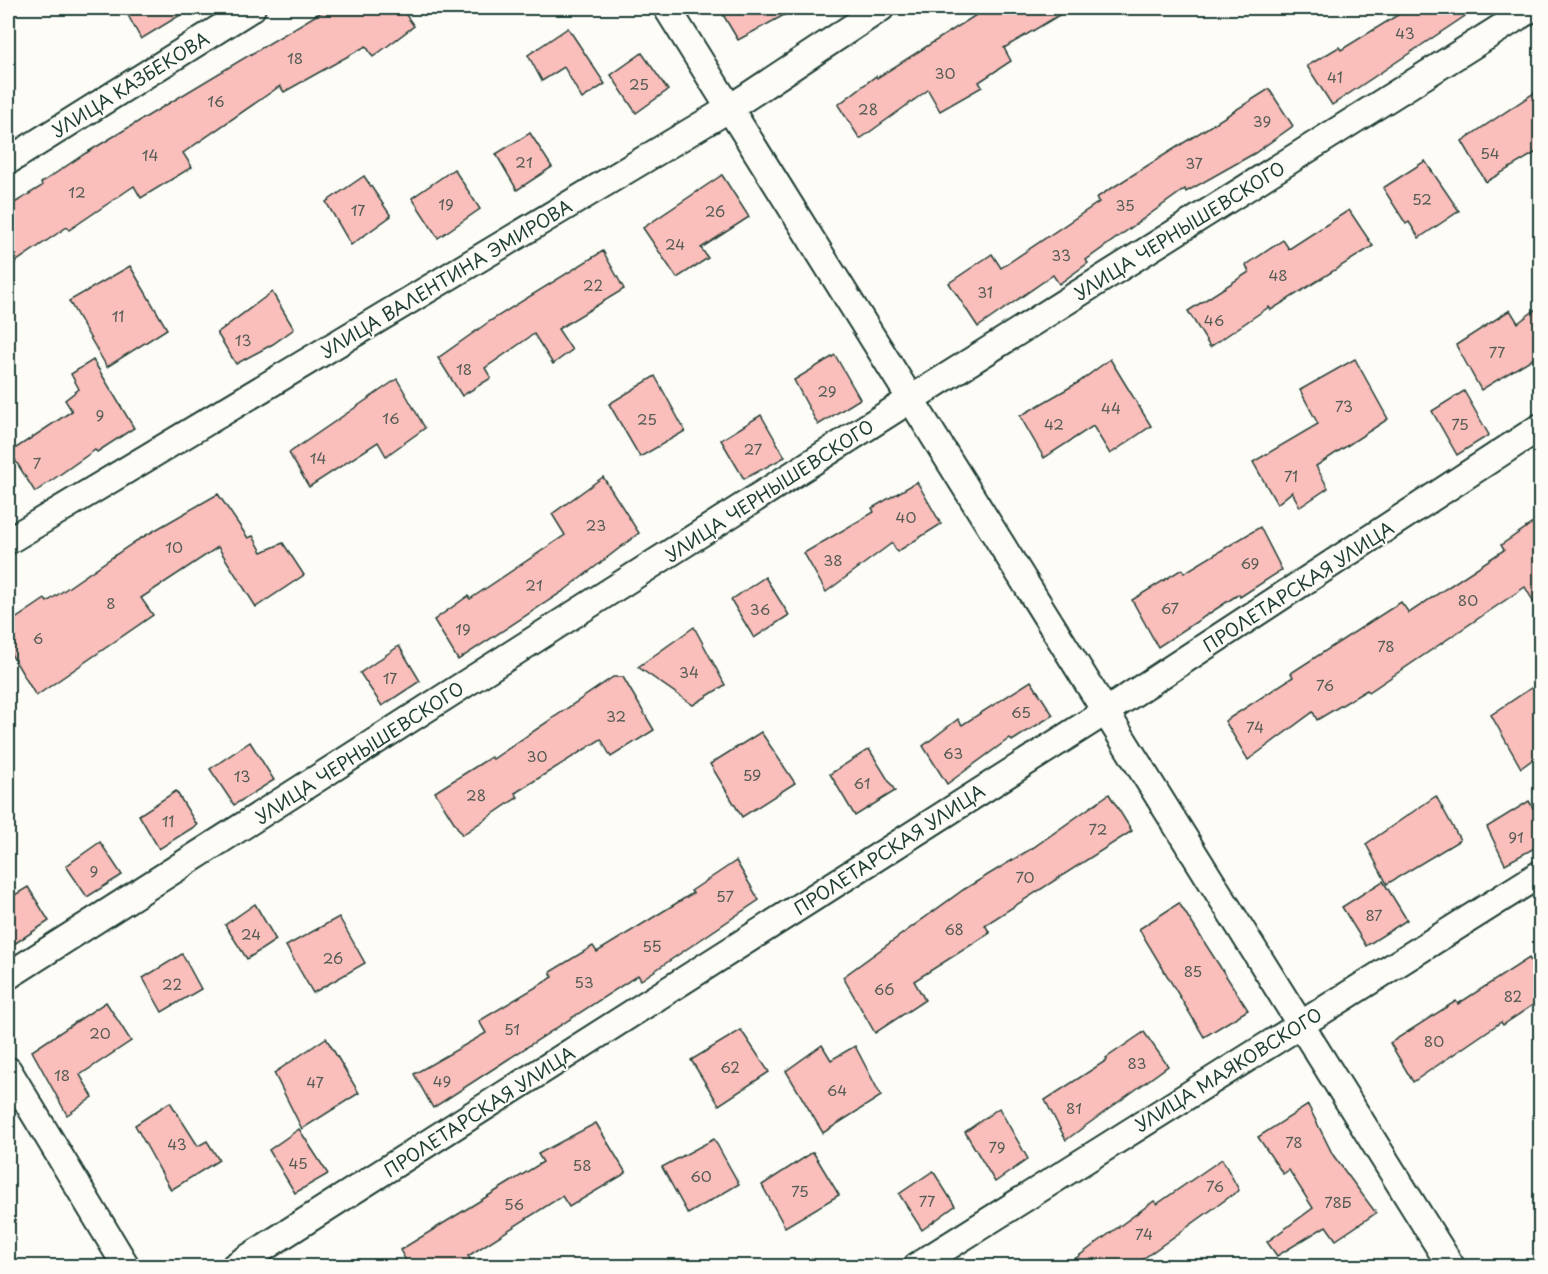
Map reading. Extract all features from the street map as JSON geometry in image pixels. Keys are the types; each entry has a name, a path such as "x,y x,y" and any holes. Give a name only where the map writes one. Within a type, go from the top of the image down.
{"street":[{"name":"УЛИЦА КАЗБЕКОВА","path":"8,161 252,8"},
{"path":"667,8 1451,1266"},
{"name":"УЛИЦА ВАЛЕНТИНА ЭМИРОВА","path":"8,541 730,108 881,8"},
{"name":"УЛИЦА ЧЕРНЫШЕВСКОГО","path":"8,976 911,399 1532,8"},
{"name":"ПРОЛЕТАРСКАЯ УЛИЦА","path":"235,1266 1105,712 1540,427"},
{"name":"УЛИЦА МАЯКОВСКОГО","path":"917,1266 1540,874"},
{"path":"8,1070 126,1266"}],"building":[{"path":"124,8 192,8 141,39"},
{"path":"328,8 401,8 414,26 373,57 366,46 284,92 280,86 183,153 192,167 141,198 134,186 69,230 67,227 8,267 8,207 42,186 41,183 86,153"},
{"path":"719,8 797,8 738,40"},
{"path":"987,8 1071,8 1004,48 1011,61 979,82 982,87 940,111 928,90 860,139 838,105 876,76 877,78"},
{"path":"1409,8 1477,8 1332,105 1307,66 1339,47 1341,50"},
{"path":"568,28 605,84 582,99 564,67 542,81 528,55"},
{"path":"642,53 668,90 636,113 611,75"},
{"path":"1269,89 1293,126 1255,153 1186,192 1185,189 1086,260 1088,263 1059,284 1053,275 978,327 949,283 992,254 1001,268 1099,202 1096,198"},
{"path":"1540,89 1540,150 1486,182 1462,141"},
{"path":"530,133 552,167 517,190 496,154"},
{"path":"1425,161 1459,211 1419,238 1409,222 1406,224 1383,188"},
{"path":"454,169 480,209 438,238 412,198"},
{"path":"722,175 749,217 701,248 708,258 677,278 643,228"},
{"path":"364,176 391,216 351,245 326,202"},
{"path":"1349,210 1373,246 1271,310 1269,307 1210,347 1188,311 1249,272 1246,265 1283,240 1289,249"},
{"path":"603,251 624,289 558,329 572,350 553,364 534,334 485,368 491,378 462,396 438,358 490,321"},
{"path":"130,266 167,329 107,367 69,301"},
{"path":"272,292 294,329 273,344 236,364 217,333"},
{"path":"1540,306 1540,354 1481,390 1456,345 1510,310 1518,323"},
{"path":"835,355 860,399 818,425 794,380"},
{"path":"1110,359 1151,426 1110,454 1093,426 1044,458 1020,416 1079,382"},
{"path":"1355,359 1388,419 1316,466 1328,488 1300,507 1292,492 1277,504 1253,462 1318,424 1300,390"},
{"path":"93,360 134,428 97,452 95,450 35,492 10,452 72,411 65,400 79,389 71,374"},
{"path":"655,376 685,431 640,457 609,404"},
{"path":"397,379 425,428 386,456 378,442 309,487 289,453"},
{"path":"1464,391 1489,435 1457,455 1432,411"},
{"path":"761,415 785,457 744,479 721,440"},
{"path":"603,477 639,533 565,590 458,660 434,620 468,596 470,599 565,535 552,514"},
{"path":"917,482 941,524 897,552 892,543 826,592 804,553 874,512 872,508"},
{"path":"218,494 248,538 253,536 262,552 283,543 304,575 256,607 218,547 141,598 153,615 36,696 8,649 8,624 45,599 47,602 136,541"},
{"path":"1540,518 1540,613 1525,587 1369,692 1367,690 1317,720 1313,712 1248,760 1225,721 1293,677 1291,673 1401,602 1409,613 1504,550 1501,545"},
{"path":"1260,527 1282,570 1240,597 1239,594 1158,647 1132,600 1182,569 1184,573"},
{"path":"765,577 789,615 754,638 731,600"},
{"path":"694,627 725,685 693,705 638,667"},
{"path":"399,646 420,681 382,706 360,673"},
{"path":"613,677 623,677 654,730 611,757 601,739 515,793 518,797 462,835 435,792 491,757 493,759"},
{"path":"1031,681 1053,715 1012,741 1010,738 947,784 923,746 958,719 962,725"},
{"path":"1540,682 1540,754 1521,768 1491,715"},
{"path":"761,732 795,783 742,817 710,764"},
{"path":"250,742 274,780 234,805 210,769"},
{"path":"869,749 895,791 855,816 830,774"},
{"path":"176,791 197,825 159,849 139,815"},
{"path":"1109,794 1132,831 985,925 990,933 914,981 925,1000 875,1033 843,977 963,890 1034,847"},
{"path":"1436,796 1460,840 1387,884 1366,844"},
{"path":"1529,801 1540,820 1540,845 1505,864 1487,827"},
{"path":"100,842 122,875 87,897 66,866"},
{"path":"736,861 759,900 641,980 638,975 433,1108 414,1074 486,1033 479,1021 553,977 550,972 593,946 597,952 693,893 691,891"},
{"path":"1383,881 1407,920 1366,946 1342,907"},
{"path":"28,887 49,921 8,948 8,899"},
{"path":"1179,903 1248,1010 1204,1037 1139,929"},
{"path":"255,904 276,940 247,959 225,925"},
{"path":"339,917 365,963 313,993 286,946"},
{"path":"182,954 201,989 162,1012 143,978"},
{"path":"1529,958 1540,977 1540,1000 1503,1025 1501,1022 1413,1082 1390,1043 1456,1001 1458,1004"},
{"path":"106,1002 131,1041 80,1075 93,1097 67,1115 32,1051"},
{"path":"741,1030 769,1072 719,1105 691,1060"},
{"path":"1144,1032 1168,1066 1066,1140 1045,1100 1107,1060 1106,1058"},
{"path":"326,1038 359,1093 302,1129 274,1073"},
{"path":"822,1045 831,1060 855,1046 881,1096 823,1133 786,1071"},
{"path":"170,1102 198,1146 207,1141 219,1160 171,1190 135,1125"},
{"path":"1308,1105 1333,1155 1376,1213 1336,1240 1326,1226 1277,1256 1267,1242 1313,1208 1289,1170 1283,1174 1258,1137"},
{"path":"999,1108 1028,1159 995,1182 965,1132"},
{"path":"596,1123 626,1173 569,1207 562,1196 468,1256 475,1266 409,1266 400,1250 543,1162 538,1154"},
{"path":"299,1129 328,1174 295,1193 269,1150"},
{"path":"714,1139 739,1184 688,1214 662,1167"},
{"path":"813,1152 839,1195 785,1227 762,1185"},
{"path":"1222,1159 1239,1190 1133,1266 1065,1266 1154,1201 1157,1204"},
{"path":"933,1171 955,1206 922,1230 899,1194"}]}
